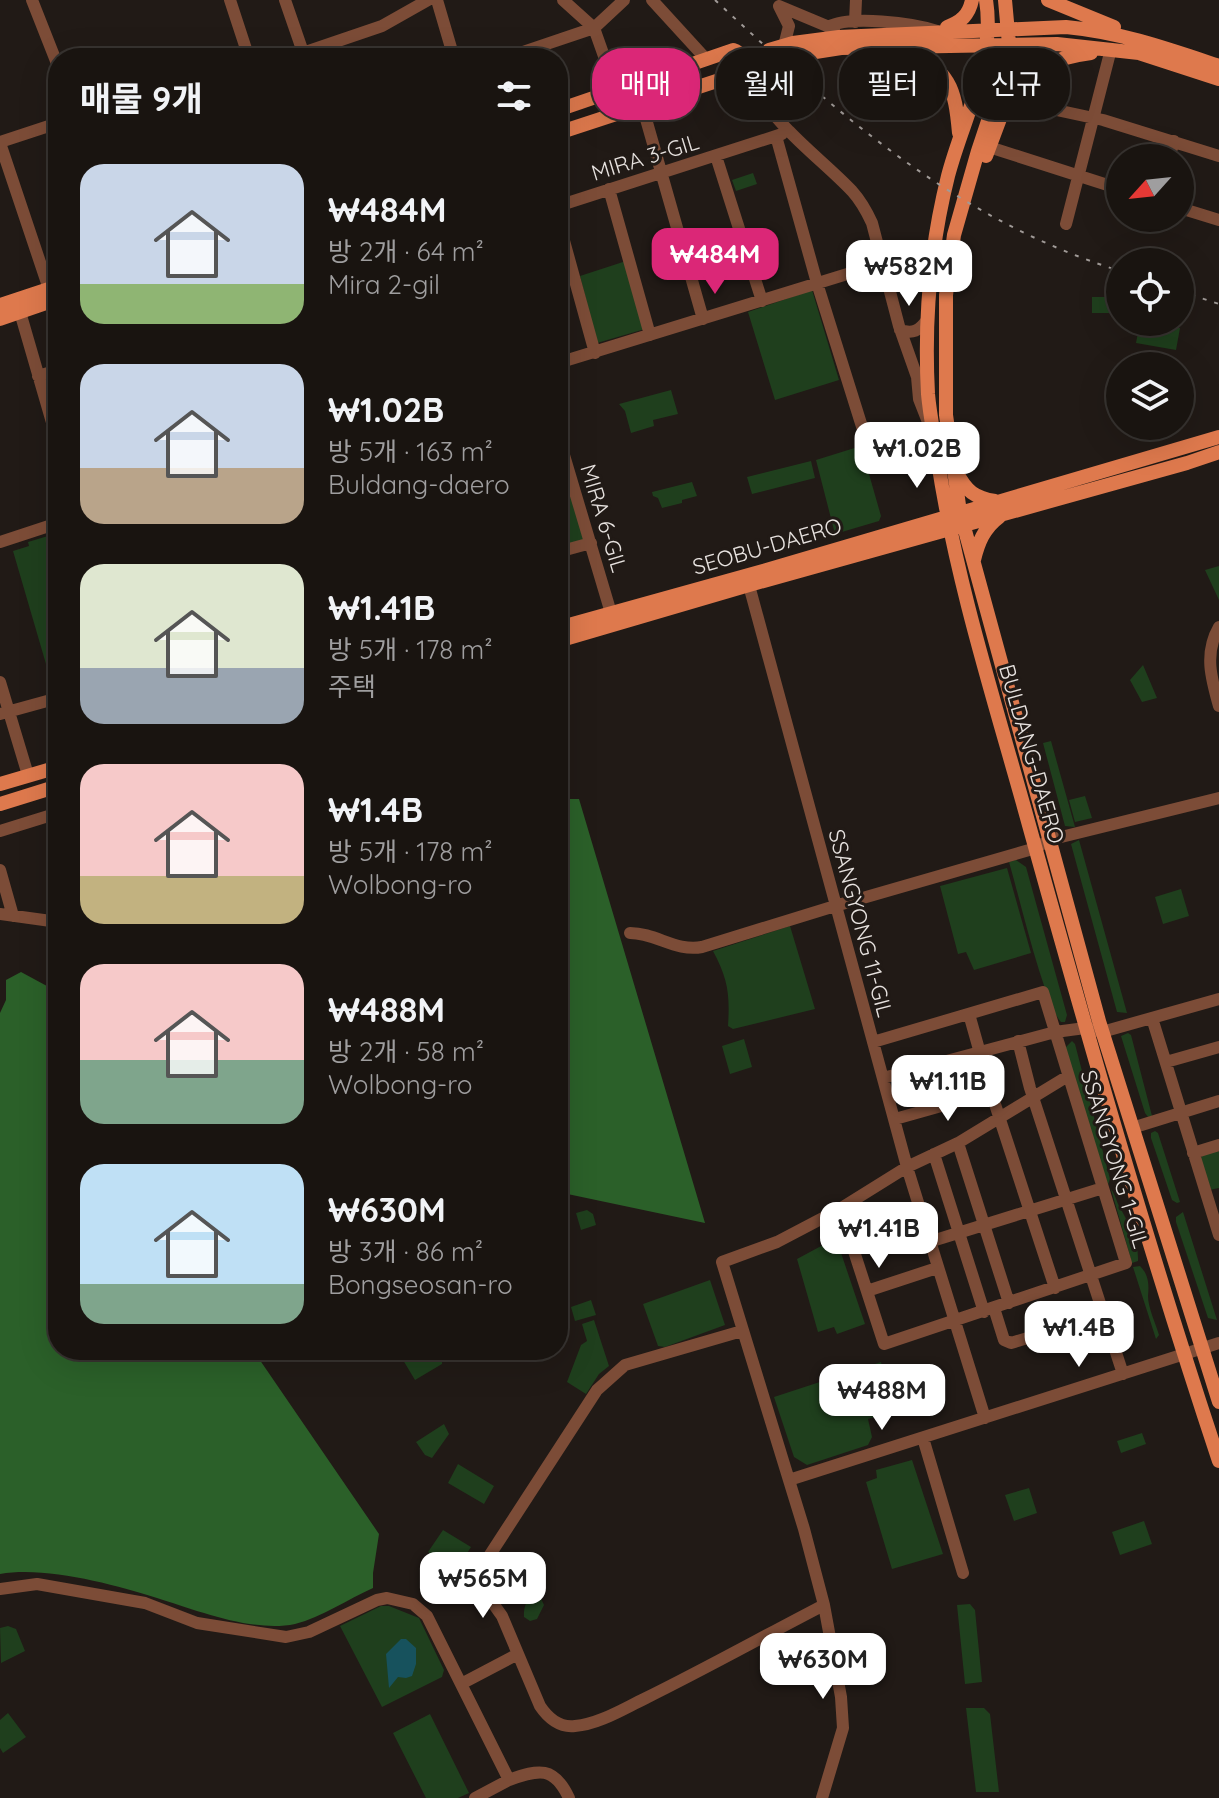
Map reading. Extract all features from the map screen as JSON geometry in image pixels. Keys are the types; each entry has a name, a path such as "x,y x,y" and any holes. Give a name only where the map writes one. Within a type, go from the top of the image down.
{"main road":[{"path":"937,31 958,23 966,15 972,0"},
{"name":"BULDANG-DAERO","path":"945,464 934,440 928,396 927,320 935,231 959,141 980,81 988,29 986,0"},
{"name":"BULDANG-DAERO","path":"1005,0 1009,28 1007,68 954,235 945,304 945,464 954,521 1036,848 1093,1030 1184,1355 1219,1461"},
{"path":"1048,0 1219,66"},
{"path":"785,48 826,32 868,35 1009,28 1101,30 1148,41"},
{"path":"927,48 1057,44 1111,49 1139,53 1219,79"},
{"path":"1009,45 1013,48"},
{"path":"1070,56 1111,49"},
{"path":"700,61 716,56"},
{"path":"568,114 716,73"},
{"path":"568,127 716,75"},
{"path":"947,81 957,110 959,141"},
{"path":"568,107 592,98"},
{"path":"568,127 592,120"},
{"path":"966,191 980,172 999,120"},
{"path":"0,305 48,294"},
{"path":"0,319 48,296"},
{"name":"SEOBU-DAERO","path":"1001,508 1219,436"},
{"name":"SEOBU-DAERO","path":"568,638 748,580 954,521 1219,454"},
{"path":"945,464 968,491 1001,508 987,527 966,568 940,543 919,531 934,502 945,464"},
{"name":"BULDANG-DAERO","path":"966,568 1049,840 1093,1030 1132,1128 1219,1402"},
{"name":"SEOBU-DAERO","path":"568,625 748,580"},
{"path":"0,784 48,770"},
{"path":"0,804 48,789"}],"street":[{"path":"32,0 51,48"},
{"path":"230,0 246,48"},
{"path":"285,0 301,48"},
{"path":"325,48 382,26 428,0"},
{"path":"437,0 451,48"},
{"path":"563,0 594,28 601,48"},
{"path":"535,48 594,28 624,0"},
{"path":"652,0 706,59"},
{"path":"855,22 856,0"},
{"path":"776,3 826,32 841,48"},
{"path":"776,3 789,26 778,48"},
{"path":"826,32 837,22 920,25 937,31"},
{"path":"1066,224 1111,49"},
{"path":"1070,112 1219,156"},
{"path":"647,120 703,319"},
{"path":"773,120 782,134 859,201 872,223 900,330 917,377 919,399 934,440 874,465 817,283 782,134"},
{"path":"48,126 0,142 48,273"},
{"name":"MIRA 3-GIL","path":"568,203 782,134"},
{"path":"989,147 1106,184"},
{"path":"716,156 762,301"},
{"path":"609,189 650,335"},
{"path":"1194,212 1219,220"},
{"path":"568,255 595,353"},
{"path":"568,360 883,263"},
{"path":"20,312 48,410"},
{"path":"900,330 909,333 917,331 927,320"},
{"path":"38,376 48,373"},
{"name":"MIRA 6-GIL","path":"568,468 611,613"},
{"path":"0,542 48,526"},
{"path":"568,549 591,543"},
{"name":"SSANGYONG 11-GIL","path":"748,580 907,1167 985,1418"},
{"path":"1219,627 1212,642 1209,666 1219,706"},
{"path":"0,682 4,713 28,775"},
{"path":"4,713 48,701"},
{"path":"630,933 648,935 687,950 1036,848 1049,840 1219,798"},
{"path":"0,831 48,816"},
{"path":"0,870 7,915 48,921"},
{"name":"SSANGYONG 1-GIL","path":"867,1291 884,1344 1126,1263 1043,992 969,1014"},
{"path":"883,1078 1055,1032 1093,1030 1152,1018 1219,999"},
{"path":"873,1042 969,1014 1055,1288"},
{"path":"1152,1018 1193,1153 1213,1194 1219,1235"},
{"path":"1018,1041 1030,1088 1123,1374"},
{"path":"1166,1062 1219,1047"},
{"path":"723,1261 777,1242 907,1167 958,1143 1068,1076"},
{"path":"895,1119 991,1092"},
{"path":"1132,1128 1219,1101"},
{"path":"958,1143 1009,1303"},
{"path":"1193,1153 1219,1145"},
{"path":"934,1154 959,1232 1004,1340 1011,1343 1103,1315"},
{"path":"929,1242 1103,1188"},
{"path":"840,1208 867,1291 937,1268"},
{"path":"851,1240 922,1217"},
{"path":"723,1261 742,1331 791,1479 824,1605 841,1697 843,1728 825,1798"},
{"path":"723,1261 829,1603 845,1695 847,1729 842,1757 825,1798"},
{"path":"742,1331 625,1365 597,1390 482,1567 482,1588 502,1616 540,1706 547,1716 572,1727 591,1724 669,1687 824,1605"},
{"path":"791,1479 1219,1343"},
{"path":"923,1438 963,1573"},
{"path":"0,1589 37,1584 145,1603 197,1623 286,1637 309,1632 377,1600 403,1600 420,1608 427,1616 509,1780"},
{"path":"461,1684 518,1654"},
{"path":"475,1798 529,1772 547,1771 561,1782 569,1798"}],"green space":[{"path":"753,173 757,184 736,191 732,180"},
{"path":"626,261 645,329 597,343 580,276"},
{"path":"812,290 839,380 775,400 748,312"},
{"path":"1092,297 1106,297 1106,313 1092,313"},
{"path":"1137,336 1179,336 1176,350 1136,343"},
{"path":"671,390 678,414 653,420 654,426 631,433 625,411 619,404"},
{"path":"861,446 881,516 879,521 835,534 816,460"},
{"path":"811,461 815,478 752,494 747,477"},
{"path":"568,478 584,541 568,545"},
{"path":"692,482 697,496 682,500 682,503 662,508 658,498 653,496 652,492"},
{"path":"48,536 46,664 13,551 29,546 28,542"},
{"path":"1219,566 1219,600 1205,570"},
{"path":"1143,665 1157,698 1142,702 1130,680"},
{"path":"1051,741 1075,827 1065,826 1043,743"},
{"path":"1085,796 1092,818 1075,822 1069,800"},
{"path":"568,799 579,799 705,1223 568,1194"},
{"path":"1079,840 1127,1013 1117,1012 1071,844"},
{"path":"1016,860 1026,867 1067,1015 1065,1022 1061,1022 1054,1011 1039,971 1009,862"},
{"path":"1007,868 1031,953 974,970 966,952 958,954 940,886"},
{"path":"1181,889 1189,916 1163,924 1155,897"},
{"path":"790,926 815,1009 733,1029 728,1026 725,979 713,951"},
{"path":"21,972 48,987 48,1360 260,1360 379,1534 373,1588 305,1621 279,1626 225,1619 100,1582 58,1574 0,1574 0,1013 6,1000 6,980"},
{"path":"1128,1033 1152,1116 1148,1117 1145,1113 1121,1036"},
{"path":"744,1039 752,1067 730,1074 722,1046"},
{"path":"1072,1041 1110,1179 1108,1185 1064,1049"},
{"path":"1155,1131 1180,1202 1177,1203 1172,1200 1151,1138 1151,1133"},
{"path":"1219,1149 1219,1188 1209,1190 1199,1162 1202,1156"},
{"path":"1111,1189 1135,1239 1138,1261 1132,1263"},
{"path":"587,1210 593,1214 596,1225 581,1230 576,1213"},
{"path":"1183,1212 1217,1320 1208,1318 1176,1222 1176,1217"},
{"path":"836,1238 865,1324 837,1334 834,1327 818,1332 797,1259"},
{"path":"1140,1266 1148,1280 1149,1306 1159,1335 1156,1339 1133,1267"},
{"path":"710,1280 725,1325 665,1347 658,1346 643,1304"},
{"path":"591,1300 596,1315 575,1321 571,1307"},
{"path":"594,1320 609,1366 599,1374 586,1394 567,1382 581,1345 587,1341 582,1324"},
{"path":"403,1360 442,1360 442,1364 415,1380"},
{"path":"881,1362 895,1411 868,1419 872,1437 868,1445 807,1465 794,1457 774,1397"},
{"path":"444,1424 449,1434 432,1458 425,1455 416,1442"},
{"path":"1142,1433 1146,1444 1121,1453 1117,1441"},
{"path":"912,1460 943,1554 892,1569 866,1482 877,1478 876,1470"},
{"path":"458,1464 494,1486 484,1504 448,1483"},
{"path":"1029,1488 1037,1513 1014,1521 1005,1495"},
{"path":"1144,1521 1152,1544 1120,1555 1112,1532"},
{"path":"443,1530 471,1547 456,1571 428,1552"},
{"path":"524,1564 533,1583 516,1591 507,1572"},
{"path":"537,1590 544,1605 537,1619 530,1621 524,1617 524,1609"},
{"path":"970,1604 975,1610 982,1682 965,1684 957,1605"},
{"path":"381,1606 389,1606 419,1618 444,1670 442,1677 382,1707 340,1626"},
{"path":"8,1626 16,1629 25,1651 1,1663 0,1628"},
{"path":"966,1708 984,1708 990,1714 999,1792 976,1792"},
{"path":"8,1713 26,1737 3,1753 0,1748 0,1720"},
{"path":"430,1714 469,1793 458,1798 426,1798 393,1733"}],"water":[{"path":"401,1639 406,1639 416,1648 416,1664 412,1676 398,1677 389,1688 386,1654"}],"railway":[{"path":"715,0 854,123 952,193 1005,223 1060,249 1106,266"},
{"path":"1194,296 1219,304"}]}
